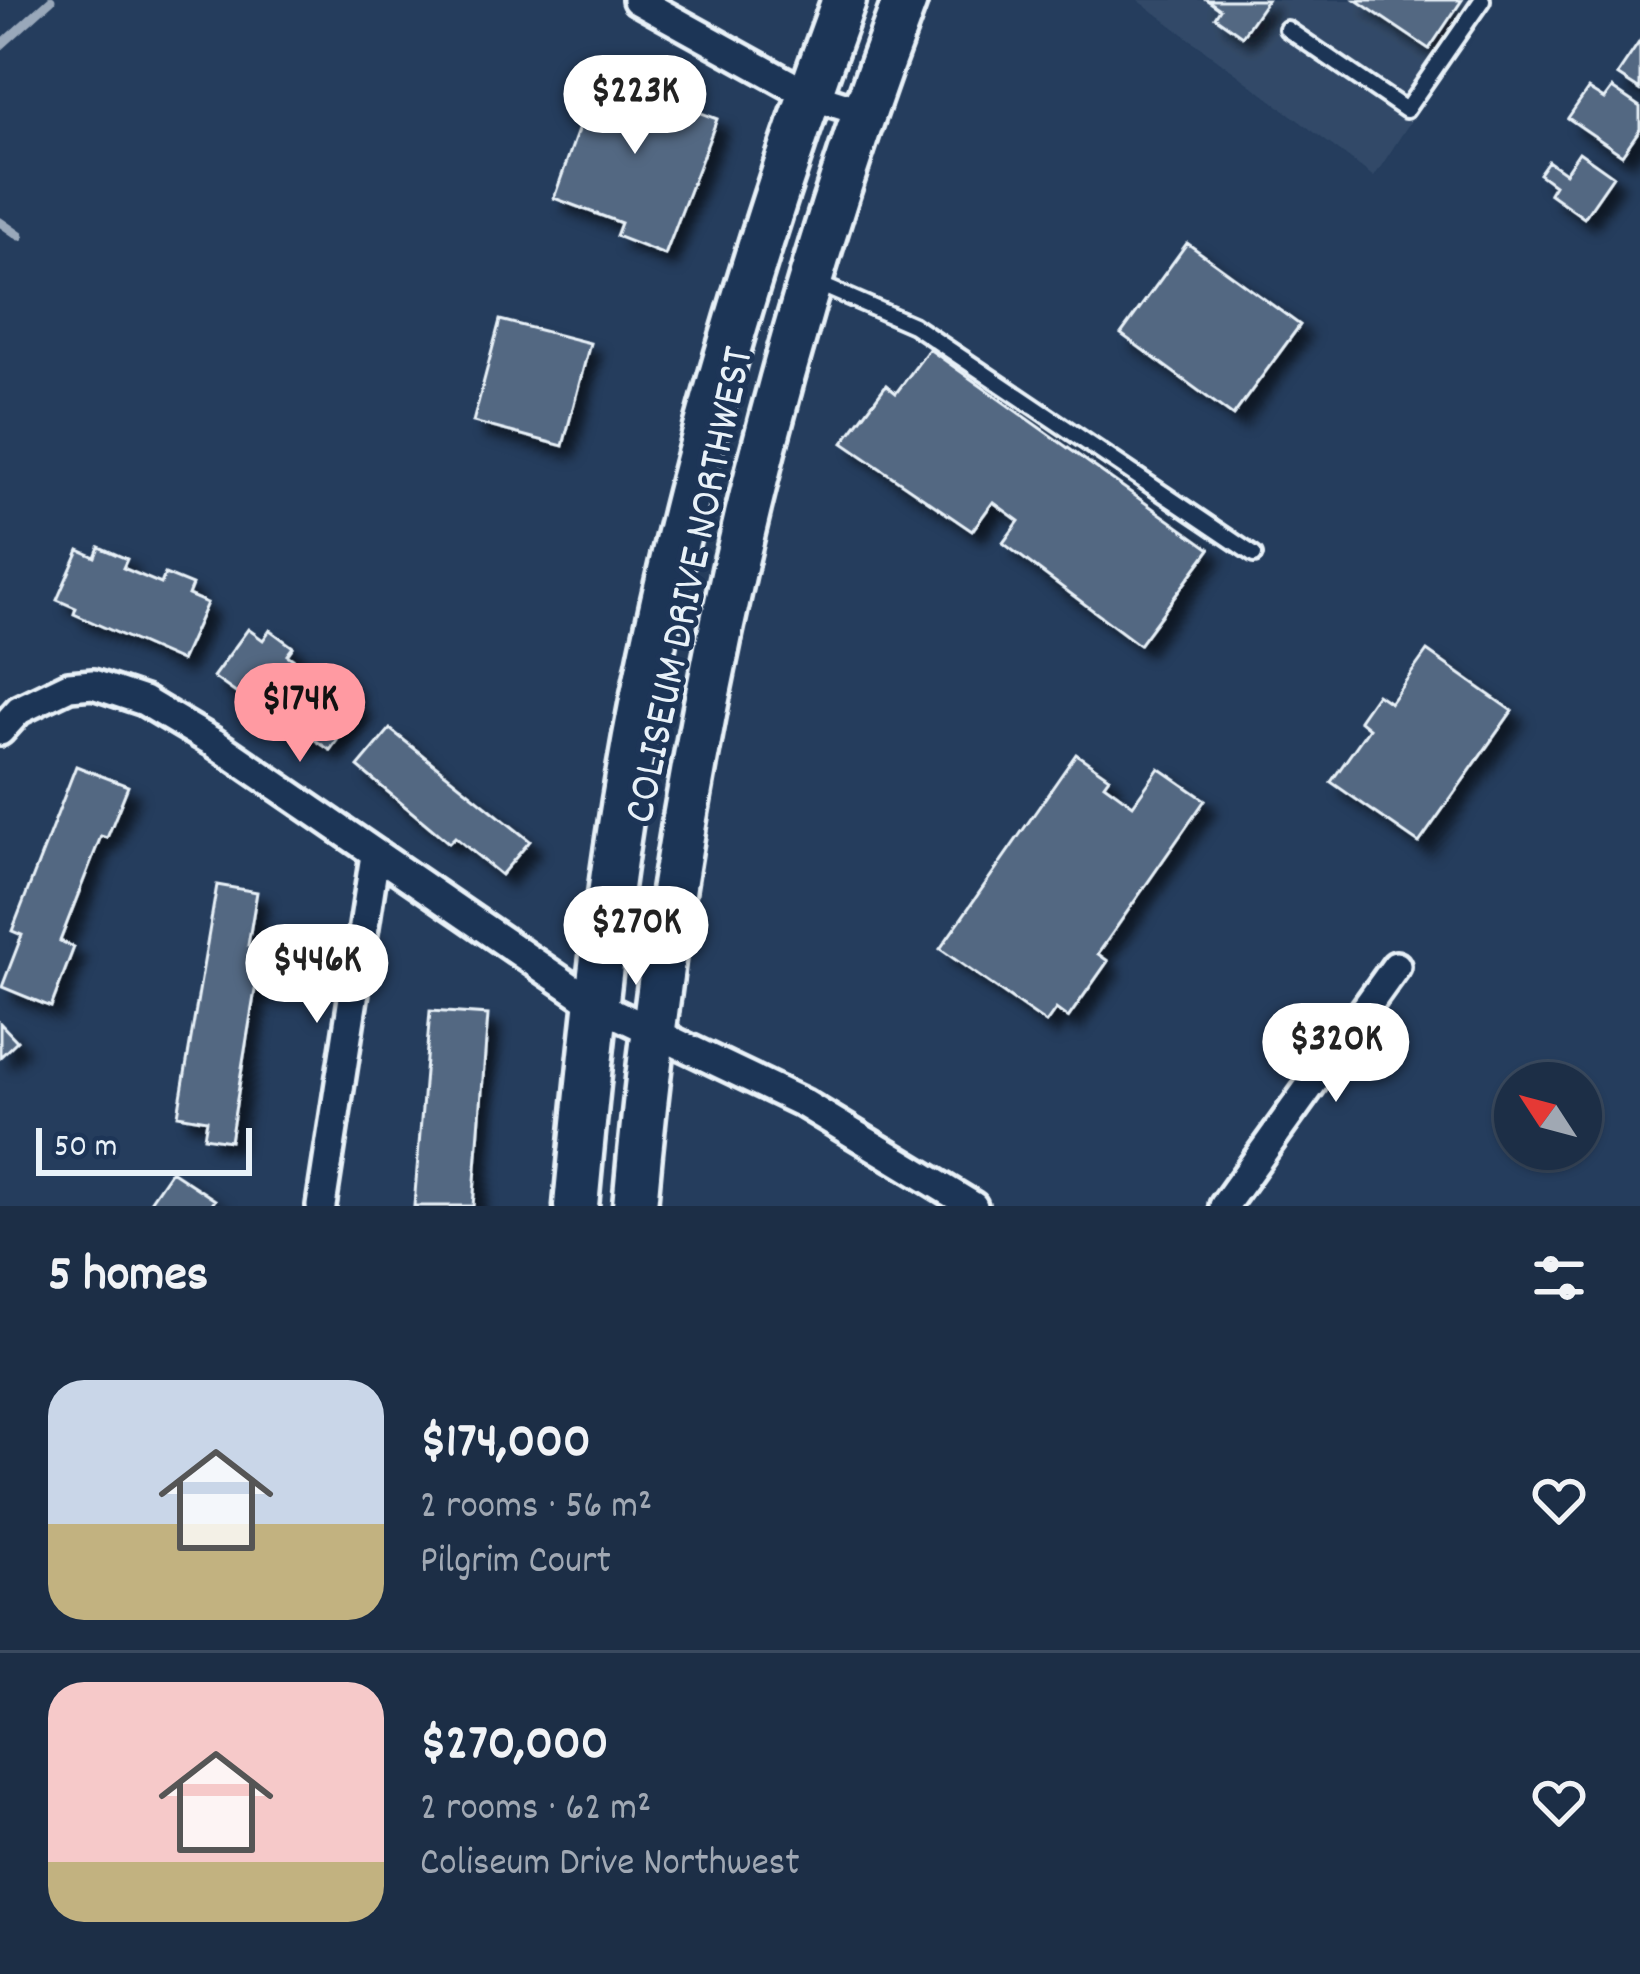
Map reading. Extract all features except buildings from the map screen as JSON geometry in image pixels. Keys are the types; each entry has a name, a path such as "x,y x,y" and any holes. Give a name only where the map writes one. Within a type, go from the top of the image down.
{"main road":[{"name":"COLISEUM DRIVE NORTHWEST","path":"576,1206 595,1004 641,702 728,338 844,0"},
{"name":"COLISEUM DRIVE NORTHWEST","path":"635,1206 650,1030 700,713 759,456 809,280 905,0"}],"street":[{"path":"637,0 809,95 863,112"},
{"path":"0,731 42,694 94,684 119,690 213,742 595,1004 803,1103 973,1206"},
{"path":"321,1206 375,855"},
{"path":"1224,1206 1396,966"}],"lane":[{"path":"1287,29 1406,110 1482,0"},
{"path":"809,280 913,325 1254,556"}],"shaded area":[{"path":"1138,0 1490,0 1374,177"}],"waterway":[{"path":"0,46 51,0"},
{"path":"0,222 20,236"}]}
